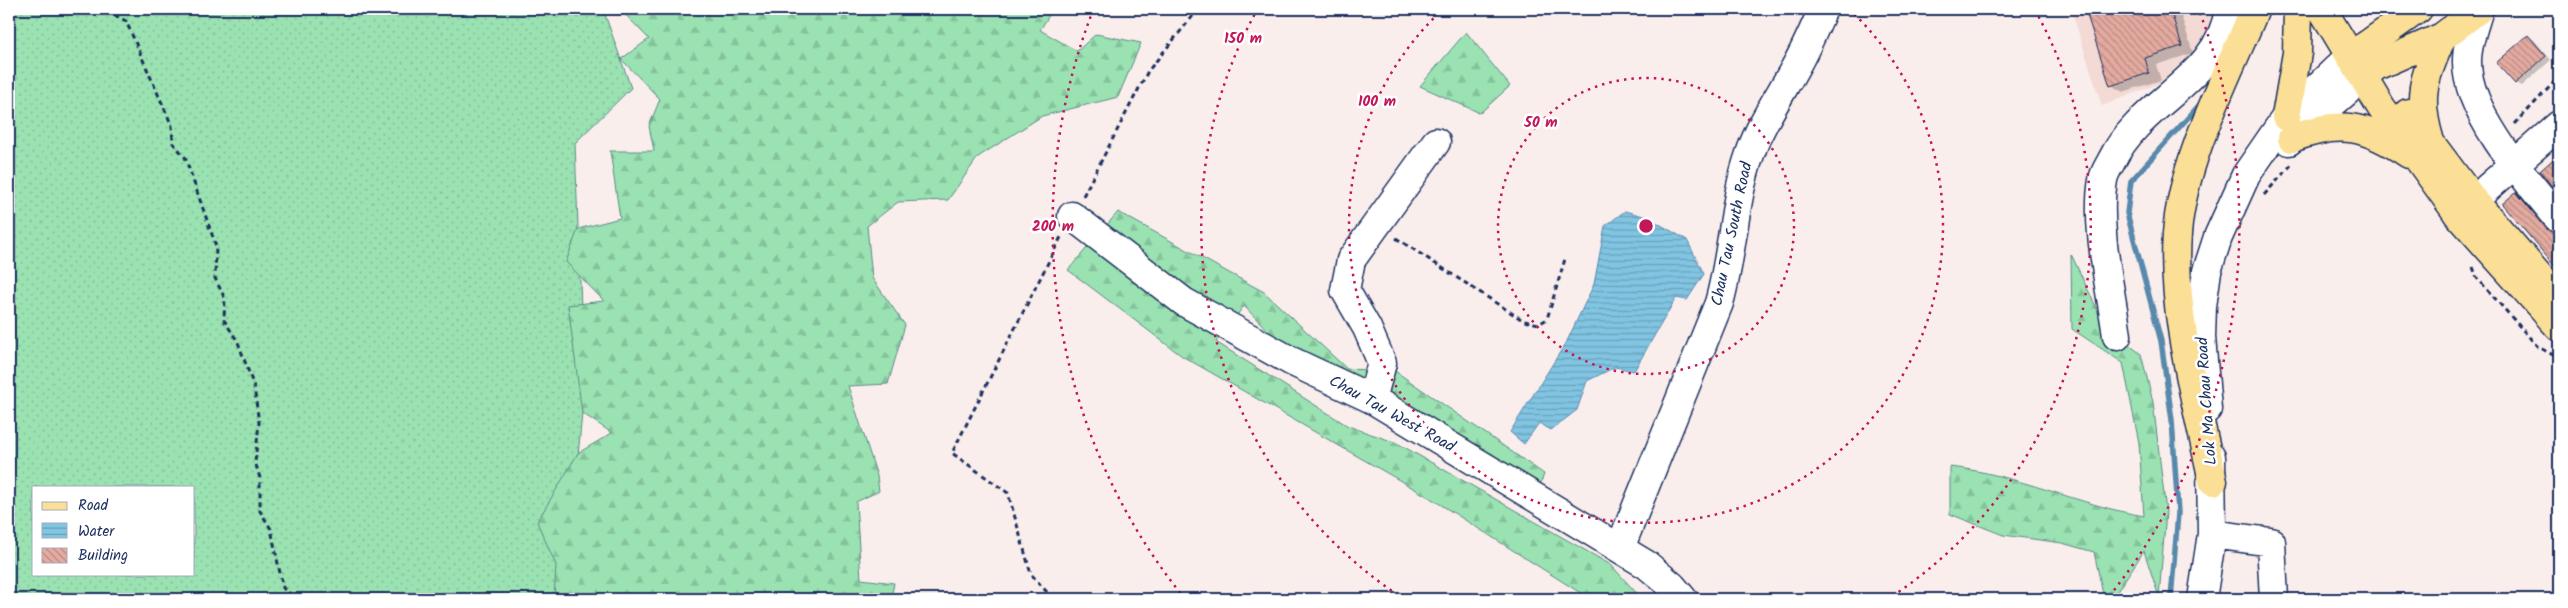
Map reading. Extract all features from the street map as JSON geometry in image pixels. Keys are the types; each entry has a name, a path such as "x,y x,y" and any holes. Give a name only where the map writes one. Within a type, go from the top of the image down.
{"main road":[{"path":"2213,481 2187,358 2179,296 2177,242 2194,154 2255,9"},
{"path":"2298,9 2292,138 2332,126 2363,130 2424,152"},
{"path":"2322,9 2363,62 2424,152 2559,327"},
{"path":"2342,9 2363,62"},
{"path":"2363,62 2418,9"},
{"path":"2363,62 2442,37 2479,9"},
{"path":"2424,152 2422,85 2442,37"},
{"path":"2465,207 2559,299"}],"street":[{"name":"Chau Tau South Road","path":"1620,548 1719,303 1729,260 1738,196 1750,154 1764,121 1800,58 1823,9"},
{"path":"2117,336 2104,244 2103,179 2122,142 2134,127 2198,71 2211,56 2221,36 2229,9"},
{"path":"2479,9 2469,42 2467,62 2469,82 2479,106 2513,165 2559,219"},
{"name":"Lok Ma Chau Road","path":"2202,599 2212,534 2213,481 2201,337 2202,306 2212,254 2234,208 2258,180 2275,155 2363,62"},
{"path":"2465,207 2559,125"},
{"path":"1372,399 1382,363 1368,328 1345,290 1351,260 1436,142"},
{"name":"Chau Tau West Road","path":"1072,216 1184,302 1291,361 1372,399 1620,548 1661,576 1683,599"},
{"path":"2212,534 2271,542 2274,599"}],"path":[{"path":"108,9 112,14 126,21 172,126 172,143 185,157 205,209 216,246 215,278 225,299 224,320 238,342 254,387 259,423 255,462 260,478 260,511 271,529 283,588 296,599"},
{"path":"1054,599 1031,574 1008,493 952,453 1148,71 1192,17 1196,9"},
{"path":"2513,126 2559,77"},
{"path":"2268,190 2291,164 2292,138"},
{"path":"1376,225 1524,321 1539,324 1547,320 1565,259"},
{"path":"2470,261 2478,278 2538,347 2559,358"}],"shaded area":[{"path":"2071,9 2216,9 2203,43 2160,83 2102,106"}],"green space":[{"path":"9,9 603,9 631,88 575,143 584,391 565,599 9,599 9,439 12,351 9,355"},
{"path":"620,9 1053,9 1040,30 1077,51 1096,34 1141,43 1118,97 1042,116 978,157 948,200 898,202 867,226 872,278 905,325 888,384 848,386 877,476 879,491 856,502 861,579 894,583 891,599 554,599 556,565 537,522 578,453 612,433 582,413 568,305 604,301 566,262 578,229 620,218 610,151 654,151 649,126 660,99 621,59 649,39"},
{"path":"1466,32 1510,86 1480,113 1420,86"},
{"path":"1118,212 1264,292 1347,369 1395,371 1544,474 1536,497 1327,392 1244,306 1216,342 1348,426 1397,443 1611,565 1642,599 1590,599 1427,496 1182,356 1068,270"},
{"path":"2071,254 2105,326 2141,354 2153,402 2166,512 2159,597 2144,551 2112,599 2104,599 2094,552 2062,543 2003,535 1950,514 1950,467 1999,476 2095,505 2144,516 2139,443 2123,363 2072,329"}],"water":[{"path":"1625,211 1647,217 1687,240 1704,274 1687,300 1676,298 1634,371 1615,367 1587,381 1577,410 1551,430 1539,423 1524,444 1510,432 1567,341 1594,284 1605,226"}],"building":[{"path":"2085,9 2170,9 2182,46 2145,58 2149,73 2110,86"},
{"path":"2528,35 2546,56 2515,84 2496,63"},
{"path":"2559,154 2559,195 2540,171"},
{"path":"2516,192 2547,229 2559,234 2559,271 2502,204"}],"waterway":[{"path":"2171,599 2178,513 2172,420 2161,341 2127,213 2131,181 2202,102"}]}
